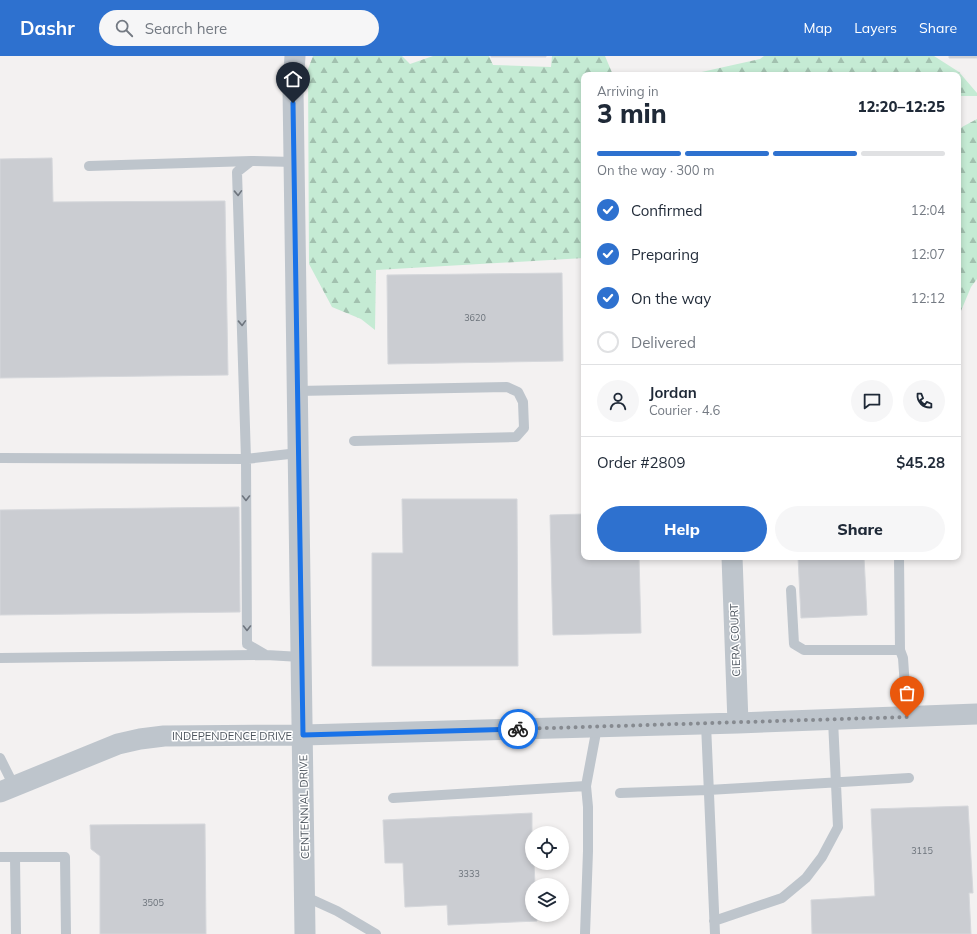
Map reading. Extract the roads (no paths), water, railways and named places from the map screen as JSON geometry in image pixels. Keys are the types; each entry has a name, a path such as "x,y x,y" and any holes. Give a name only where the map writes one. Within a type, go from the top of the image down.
{"street":[{"name":"CENTENNIAL DRIVE","path":"295,56 292,88 305,934"},
{"name":"CIERA COURT","path":"732,560 738,723"},
{"name":"INDEPENDENCE DRIVE","path":"7,789 118,744 164,736 303,735 706,724 977,714"}],"lane":[{"path":"251,161 237,172 246,459 247,644 266,656"},
{"path":"89,166 251,161 294,162"},
{"path":"297,391 507,387 518,392 523,402 524,428 516,437 354,441"},
{"path":"0,458 246,459 298,453"},
{"path":"899,560 900,650 903,658 907,717"},
{"path":"791,590 794,644 804,650 900,650"},
{"path":"0,658 301,657"},
{"path":"714,921 782,898 806,878 822,856 838,827 833,720"},
{"path":"706,724 715,934"},
{"path":"585,934 588,844 588,807 586,786 597,727"},
{"path":"0,758 7,789"},
{"path":"620,793 708,790 909,778"},
{"path":"393,798 586,786"},
{"path":"15,856 16,934"},
{"path":"0,857 65,856 66,934"},
{"path":"304,896 337,911 376,934"}]}
